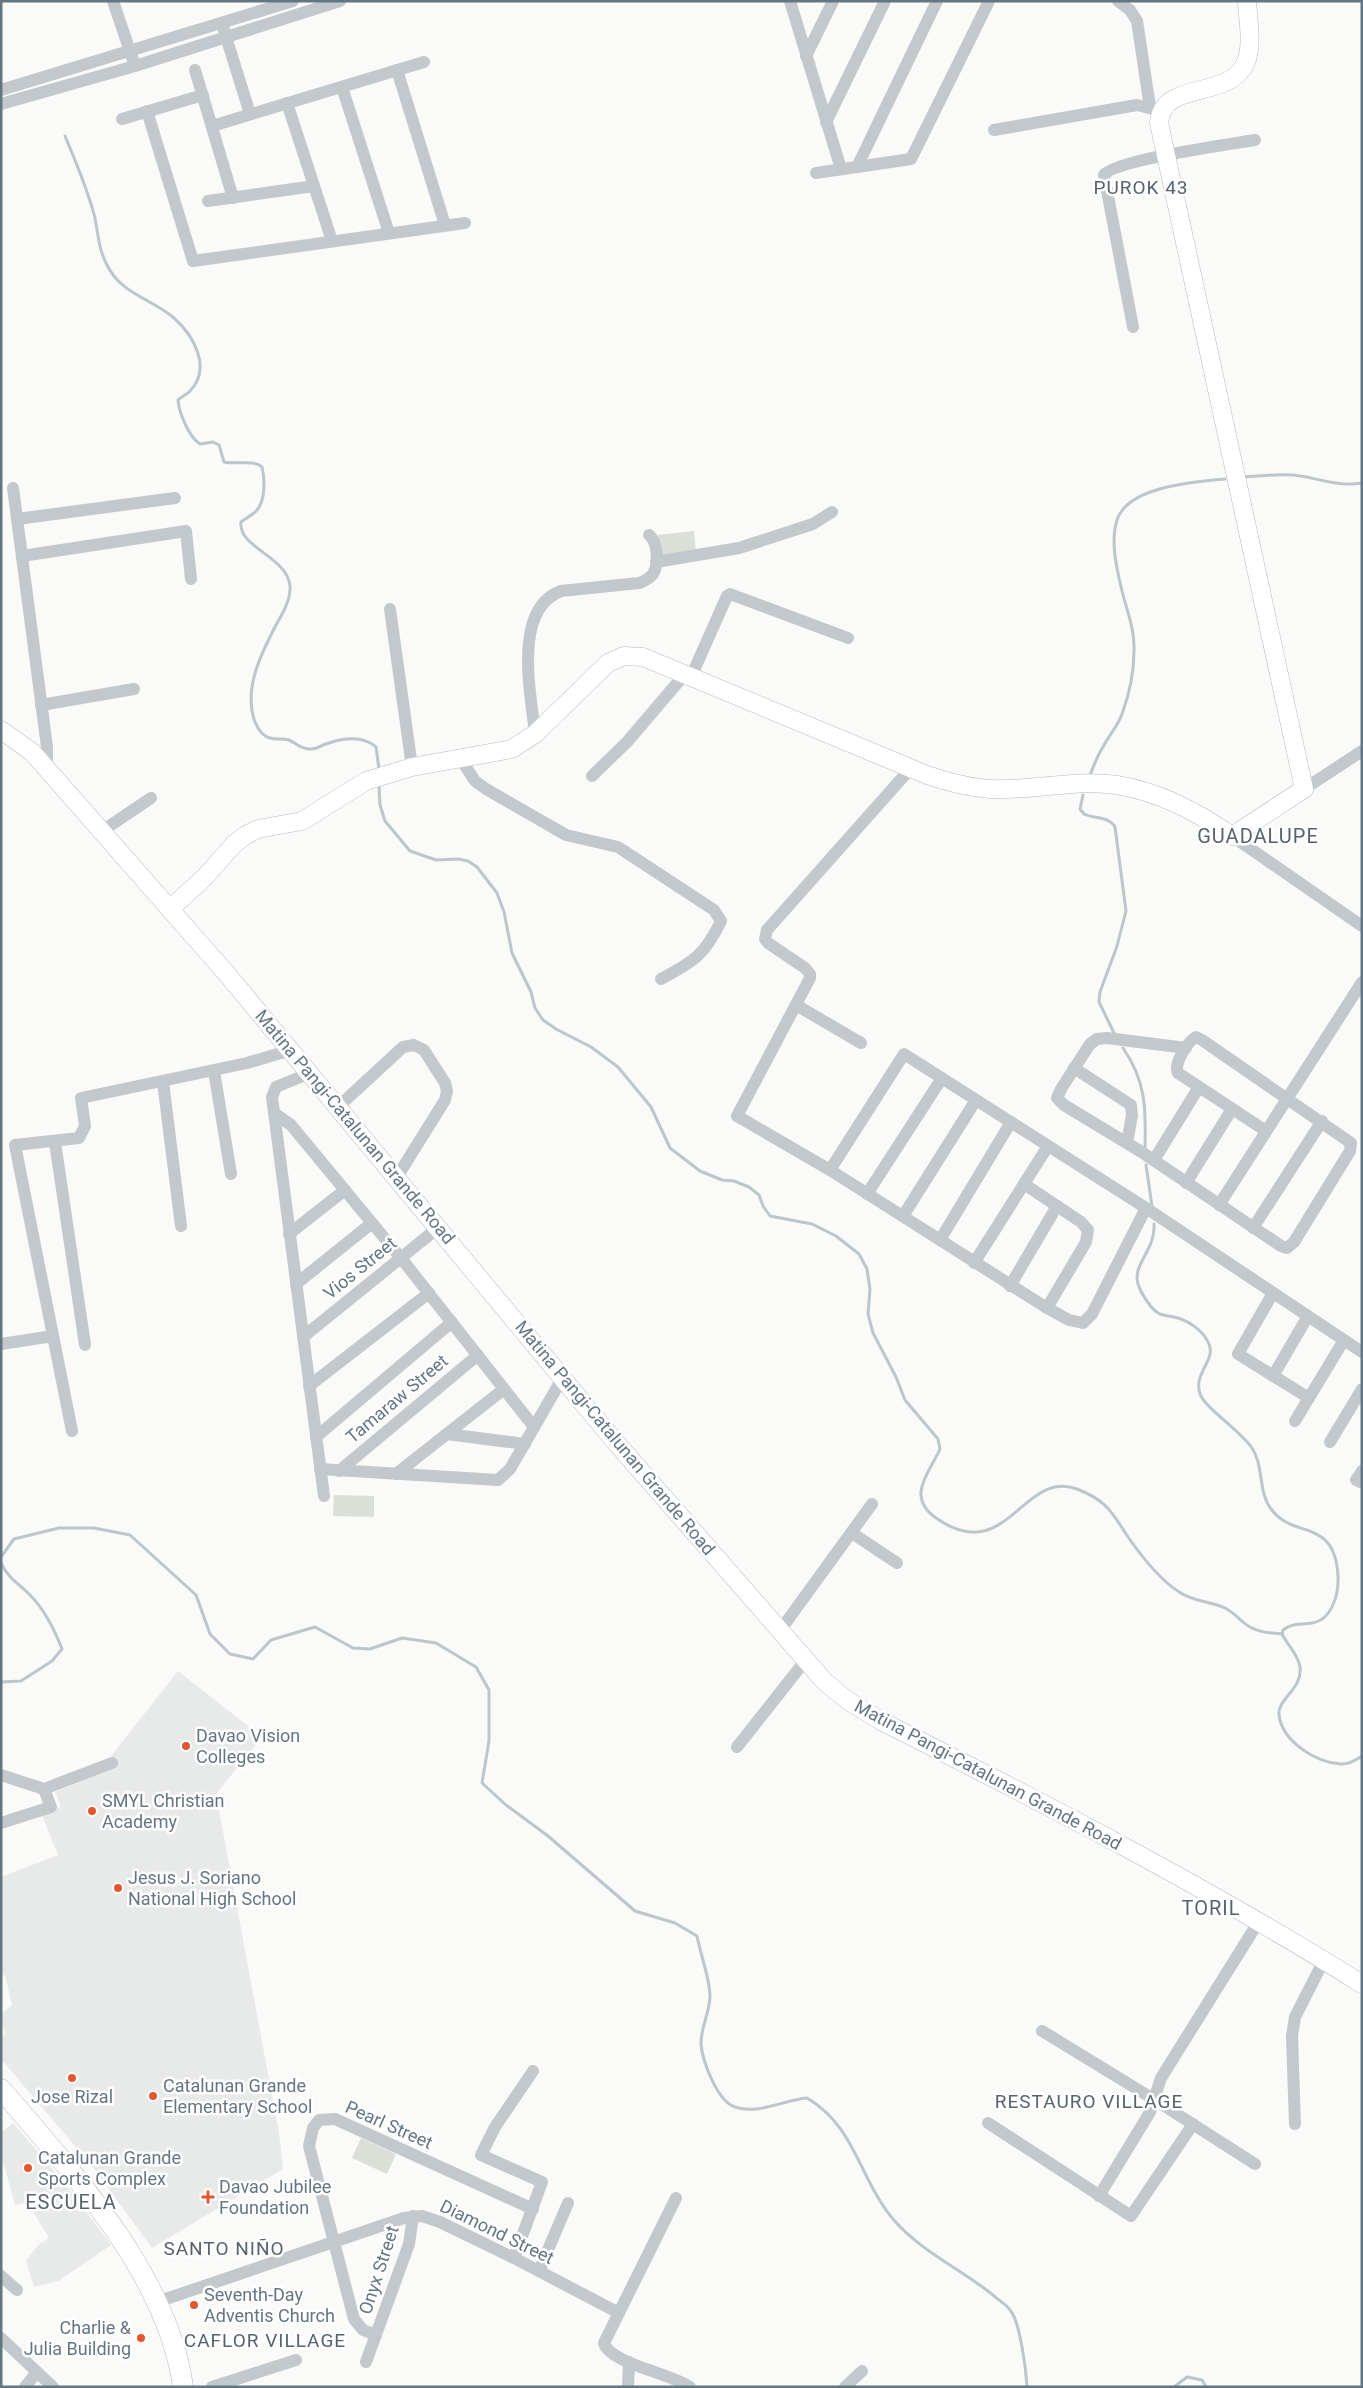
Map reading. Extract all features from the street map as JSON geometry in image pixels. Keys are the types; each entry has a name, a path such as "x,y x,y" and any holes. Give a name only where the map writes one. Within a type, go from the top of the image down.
{"main road":[{"path":"1,2089 105,2218 157,2302 174,2343 183,2387"}],"street":[{"path":"113,1 135,66"},
{"path":"1,90 130,53 221,22 293,1"},
{"path":"1,104 135,66 311,6 340,1"},
{"path":"790,1 841,169"},
{"path":"806,56 832,1"},
{"path":"826,122 886,1"},
{"path":"857,167 937,1"},
{"path":"816,173 911,158 988,1"},
{"path":"1118,1 1130,10 1137,21 1164,156 1304,789"},
{"path":"994,130 1137,105 1155,109 1173,99 1223,84 1238,76 1248,53 1247,1"},
{"path":"221,22 250,114"},
{"path":"212,126 424,62"},
{"path":"195,70 233,198"},
{"path":"397,70 445,225"},
{"path":"342,87 389,233"},
{"path":"122,118 203,96"},
{"path":"287,103 332,241"},
{"path":"147,111 193,260 465,223"},
{"path":"1133,327 1104,175 1112,169 1164,156 1255,140"},
{"path":"208,201 314,186"},
{"path":"13,488 47,747 47,769"},
{"path":"16,519 175,498"},
{"path":"656,562 739,548 813,524 832,512"},
{"path":"22,556 186,531 191,579"},
{"path":"534,734 528,643 532,626 542,602 551,595 561,591 640,583 652,574 656,562 655,542 649,535"},
{"path":"592,776 627,742 688,675 730,594 848,638"},
{"path":"390,609 412,767"},
{"path":"170,909 205,878 234,844 246,834 258,829 302,822 366,780 412,767 512,749 534,734 608,663 632,655 643,656 947,782 993,789 1116,785 1166,799 1200,815 1362,926"},
{"path":"41,705 134,689"},
{"name":"Matina Pangi-Catalunan Grande Road","path":"1,730 32,752 170,909 291,1050 563,1377 779,1632 835,1691 881,1721 1080,1823 1259,1921 1362,1984"},
{"path":"1232,836 1362,751"},
{"path":"460,758 475,781 486,789 566,836 618,847 714,910 721,921 714,936 694,961 661,979"},
{"path":"911,768 767,930 765,939 768,943 805,968 810,974 796,1005 737,1116 830,1170 1010,1286 1077,1323 1088,1319 1146,1208"},
{"path":"102,831 151,798"},
{"path":"1219,1205 1362,982"},
{"path":"796,1005 861,1042"},
{"path":"1186,1048 1101,1038 1090,1044 1074,1068 1058,1093 1059,1102 1154,1160 1284,1248 1291,1246 1294,1242 1351,1146 1348,1139 1199,1038 1191,1040 1176,1070 1266,1131"},
{"path":"338,1107 403,1047 414,1045 424,1050 445,1083 446,1100 397,1177"},
{"path":"72,1431 15,1144 74,1140 82,1135 85,1126 82,1098 214,1071 291,1050"},
{"path":"830,1170 904,1054 1146,1208 1362,1352"},
{"path":"1074,1068 1131,1105 1132,1114 1127,1143"},
{"path":"214,1071 231,1174"},
{"path":"310,1073 276,1087 272,1097 324,1496"},
{"path":"868,1194 942,1078"},
{"path":"163,1082 181,1226"},
{"path":"1154,1160 1199,1086"},
{"path":"903,1216 976,1100"},
{"path":"1186,1182 1232,1109"},
{"path":"274,1112 290,1125 345,1190 534,1427"},
{"path":"1253,1228 1322,1121"},
{"path":"940,1240 1011,1122"},
{"path":"55,1142 85,1345"},
{"path":"974,1263 1048,1146"},
{"path":"1024,1184 1085,1225 1088,1235 1047,1308"},
{"path":"289,1234 345,1190"},
{"path":"1010,1286 1057,1206"},
{"path":"296,1284 372,1223"},
{"name":"Vios Street","path":"303,1337 439,1227"},
{"path":"310,1386 429,1293"},
{"path":"1273,1293 1238,1354 1309,1398"},
{"path":"1273,1376 1308,1316"},
{"path":"316,1437 452,1322"},
{"path":"1,1344 53,1336"},
{"path":"1295,1420 1344,1340"},
{"name":"Tamaraw Street","path":"339,1470 478,1355"},
{"path":"320,1469 492,1480 502,1478 525,1444 563,1377"},
{"path":"396,1474 504,1389"},
{"path":"1330,1442 1362,1389"},
{"path":"447,1434 525,1444"},
{"path":"1362,1471 1356,1480 1362,1484"},
{"path":"779,1632 872,1504"},
{"path":"852,1534 897,1562"},
{"path":"737,1747 805,1661"},
{"path":"1,1775 44,1789 112,1763"},
{"path":"1,1823 51,1807 44,1789"},
{"path":"1099,2196 1150,2112 1160,2078 1259,1921"},
{"path":"1295,2124 1292,2036 1295,2017 1324,1960"},
{"path":"1042,2031 1255,2164"},
{"path":"514,2258 542,2182 481,2155 494,2127 532,2072"},
{"name":"Pearl Street","path":"334,2241 309,2146 313,2128 319,2120 324,2118 335,2119 532,2209"},
{"path":"988,2124 1131,2216 1193,2124"},
{"path":"676,2198 604,2343 608,2350 629,2362 670,2376 690,2387"},
{"path":"539,2271 568,2202"},
{"name":"Diamond Street","path":"157,2302 413,2216 431,2218 514,2258 619,2313"},
{"name":"Onyx Street","path":"366,2362 409,2244 413,2216"},
{"path":"334,2241 354,2319 363,2330 376,2335"},
{"path":"1,2276 17,2290"},
{"path":"3,2345 53,2387"},
{"path":"212,2387 296,2360"},
{"path":"628,2387 629,2362"},
{"path":"845,2387 862,2370"},
{"path":"25,2387 37,2372"}],"shaded area":[{"path":"694,531 696,552 660,556 658,535"},
{"path":"334,1495 374,1496 374,1517 333,1516"},
{"path":"178,1671 262,1737 216,1794 279,2133 283,2169 152,2248 92,2166 1,2059 1,2038 5,2035 1,2015 12,2005 5,1975 1,1976 1,1877 58,1855 42,1815 61,1807 55,1792 116,1768 111,1756"},
{"path":"13,2123 63,2181 111,2245 58,2281 34,2287 26,2261 38,2245 49,2238 28,2203 15,2205 1,2154 1,2133"},
{"path":"361,2138 396,2154 387,2174 352,2158"}],"waterway":[{"path":"65,136 89,197 102,254 113,275 129,290 174,318 194,343 198,353 200,372 189,392 178,400 182,418 188,430 200,444 213,442 219,445 224,462 254,463 262,467 264,478 263,498 258,509 241,522 242,531 254,546 281,567 287,576 290,591 286,606 255,672 251,697 256,725 267,737 289,740 306,749 314,749 345,739 359,739 371,743 376,747 379,769"},
{"path":"1244,477 1286,475 1338,483 1362,483"},
{"path":"1089,778 1099,754 1116,727 1125,707 1133,667 1133,636 1115,556 1114,537 1117,520 1124,509 1134,500 1148,493 1181,484 1225,479"},
{"path":"379,786 380,805 385,821 410,851 436,860 458,859 468,861 477,867 497,893 504,912 512,953 531,992 535,1008 543,1020 591,1047 618,1067 651,1107 670,1148 700,1171 722,1180 734,1181 749,1187 759,1195 763,1206 770,1216 812,1224 836,1236 859,1254 867,1269 870,1289 868,1314 873,1333 896,1377 905,1400 938,1439 940,1449 926,1475 921,1493 922,1501 927,1510 936,1518 960,1530 980,1532 997,1526 1042,1492 1058,1487 1077,1489 1096,1498 1108,1508 1133,1545 1151,1567 1179,1592 1190,1598 1225,1608 1256,1630 1282,1634"},
{"path":"1083,795 1080,809 1084,814 1105,819 1115,827 1126,911 1117,946 1100,992 1099,1002 1115,1035"},
{"path":"1123,1048 1131,1060 1143,1096 1145,1108 1145,1148"},
{"path":"1146,1165 1152,1206"},
{"path":"1154,1224 1152,1242 1138,1270 1137,1277 1141,1292 1157,1312 1185,1321 1203,1334 1210,1350 1210,1356 1199,1380 1200,1394 1203,1400 1240,1434 1252,1448 1256,1455 1264,1495 1271,1509 1280,1518 1321,1537 1329,1545 1335,1557 1338,1582 1333,1605 1329,1612 1319,1621 1289,1626 1283,1630 1282,1634"},
{"path":"1,1557 14,1539 59,1528 94,1528 130,1535 196,1595 210,1634 230,1654 253,1659 271,1640 315,1627 353,1648 370,1649 402,1638 436,1643 476,1667 489,1690 489,1741 482,1783 506,1805 548,1836 635,1911 675,1923 697,1936 710,1996 701,2045 708,2071 722,2097 735,2107 744,2109 762,2108 807,2098 823,2110 836,2123 846,2138 872,2187 893,2219 916,2241 981,2286 1010,2310 1020,2335 1027,2387"},
{"path":"1,1563 10,1577 40,1607 62,1649 52,1661 21,1681 1,1682"},
{"path":"1282,1634 1295,1654 1300,1667 1298,1682 1279,1709 1279,1715 1286,1733 1302,1749 1321,1760 1346,1764 1362,1756"},
{"path":"1174,2387 1187,2377 1202,2380 1206,2387"}],"place":[{"name":"Davao Vision Colleges","path":"186,1746"},
{"name":"SMYL Christian Academy","path":"92,1811"},
{"name":"Jesus J. Soriano National High School","path":"118,1888"},
{"name":"Jose Rizal","path":"72,2078"},
{"name":"Catalunan Grande Elementary School","path":"153,2096"},
{"name":"Catalunan Grande Sports Complex","path":"28,2168"},
{"name":"Davao Jubilee Foundation","path":"208,2197"},
{"name":"Seventh-Day Adventis Church","path":"194,2305"},
{"name":"Charlie & Julia Building","path":"141,2338"}],"district":[{"name":"PUROK 43","path":"1141,187"},
{"name":"GUADALUPE","path":"1258,836"},
{"name":"TORIL","path":"1211,1908"},
{"name":"RESTAURO VILLAGE","path":"1089,2101"},
{"name":"ESCUELA","path":"71,2202"},
{"name":"SANTO NIÑO","path":"224,2248"},
{"name":"CAFLOR VILLAGE","path":"265,2340"}]}
